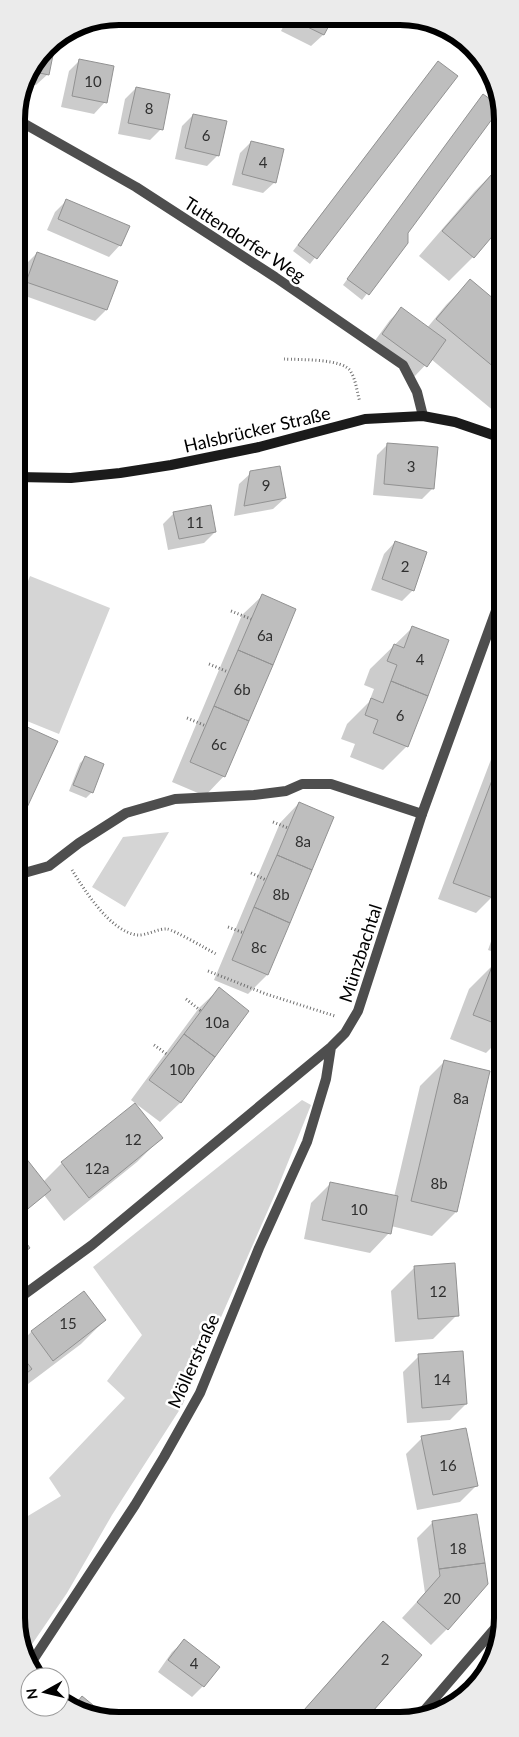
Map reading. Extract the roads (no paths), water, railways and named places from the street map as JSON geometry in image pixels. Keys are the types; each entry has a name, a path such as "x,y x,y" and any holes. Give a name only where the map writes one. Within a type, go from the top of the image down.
{"main road":[{"name":"Halsbrücker Straße","path":"25,476 71,478 171,466 259,447 365,419 423,416 455,422 494,437"}],"street":[{"name":"Tuttendorfer Weg","path":"25,124 136,187 403,364 417,392 423,416"},
{"name":"Münzbachtal","path":"25,1294 92,1245 331,1048 345,1033 358,1011 422,814 494,616"},
{"path":"25,873 49,866 79,843 126,813 175,799 270,793 286,791 302,784 331,784 422,814"},
{"name":"Möllerstraße","path":"34,1658 135,1505 200,1393 259,1248 306,1142 326,1079 331,1048"},
{"path":"426,1708 493,1629"}]}
